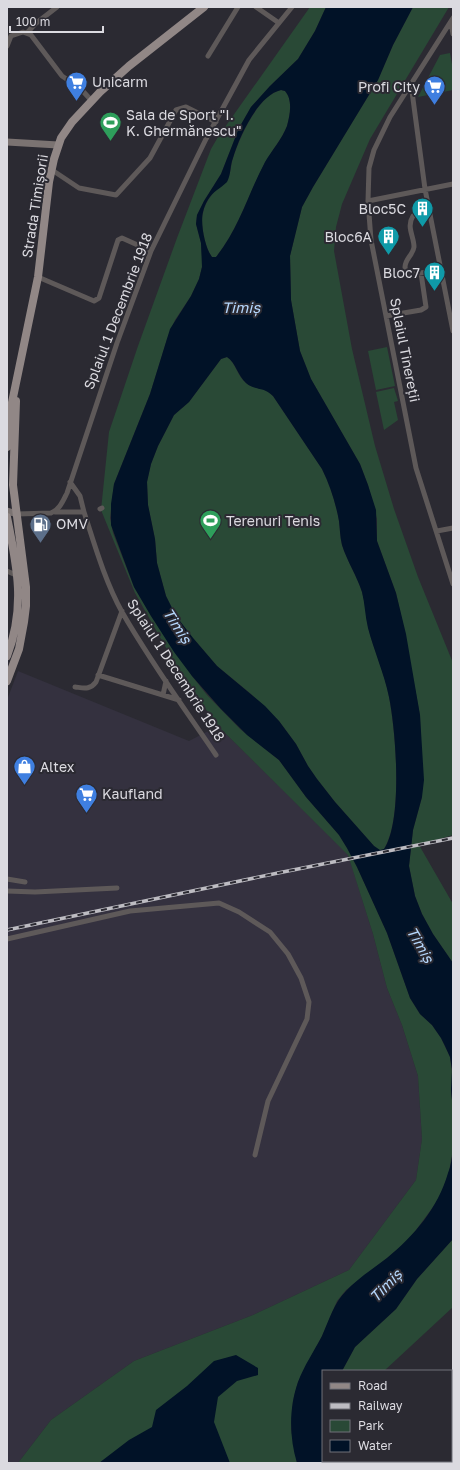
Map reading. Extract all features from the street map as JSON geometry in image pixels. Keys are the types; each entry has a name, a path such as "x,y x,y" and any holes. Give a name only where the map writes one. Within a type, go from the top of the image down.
{"main road":[{"name":"Strada Timișorii","path":"7,446 8,412 38,277 49,182 61,138 72,122 91,100 129,66 204,7"},
{"path":"7,142 58,145"},
{"name":"Strada Timișorii","path":"7,681 19,649 26,606 26,587 13,486 17,374"},
{"path":"7,511 17,514"},
{"path":"7,517 16,557 19,598 7,656"}],"street":[{"path":"27,33 35,24 57,7"},
{"path":"208,56 238,7"},
{"path":"256,7 279,23"},
{"name":"Splaiul 1 Decembrie 1918","path":"55,512 61,505 70,482 115,350 151,251 249,60 292,7"},
{"path":"452,20 453,34"},
{"name":"Splaiul Tinereții","path":"452,20 390,118 374,150 369,168 368,201 371,240 416,468 453,584"},
{"path":"7,46 9,35 23,32 31,35 62,76 80,88 91,100"},
{"path":"411,84 425,189 453,331"},
{"path":"52,170 79,188 116,195 150,158 176,110 186,107 216,122"},
{"path":"368,201 453,184"},
{"path":"429,212 413,216 410,220 414,246 405,266 406,271 410,274 440,270"},
{"path":"38,277 94,301 99,298 118,240 120,238 151,251"},
{"path":"386,316 424,310 426,304 421,273"},
{"name":"Splaiul 1 Decembrie 1918","path":"70,482 80,496 100,562 122,611 166,681 216,755"},
{"path":"17,514 28,515 55,512 84,512"},
{"path":"437,531 453,528"},
{"path":"7,571 18,576"},
{"path":"75,687 87,689 93,686 122,611"},
{"path":"98,675 179,700"},
{"path":"163,695 166,681"},
{"path":"7,879 26,882"},
{"path":"7,891 42,892 117,888"},
{"path":"7,939 130,911 219,903 239,912 270,932 288,954 302,978 309,1002 307,1019 268,1102 255,1155"}],"shaded area":[{"path":"18,671 189,741 218,726 348,854 373,934 387,988 402,1025 418,1076 422,1139 416,1180 349,1270 253,1315 134,1361 51,1420 18,1463 7,1463 7,700"}],"green space":[{"path":"310,7 326,7 315,31 298,59 251,107 239,128 221,174 197,215 196,224 201,243 202,256 202,267 199,279 191,296 175,320 167,339 150,394 114,484 110,518 113,533 134,587 151,616 192,676 207,695 240,729 279,760 306,797 339,835 357,867 387,933 410,998 420,1014 432,1025 441,1038 450,1057 453,1079 451,1090 453,1110 453,1149 449,1172 436,1203 407,1241 346,1290 337,1301 322,1336 298,1382 293,1401 291,1429 297,1463 18,1463 51,1420 134,1361 253,1315 349,1270 416,1180 422,1139 418,1076 402,1025 387,988 373,934 348,855 218,726 182,676 135,593 101,510 109,432 138,346 211,149"},
{"path":"413,7 449,7 370,139 342,204 336,227 334,251 352,349 375,446 394,509 418,577 453,663 453,835 419,845 453,904 453,963 433,934 422,914 415,896 409,866 413,830 422,797 420,715 396,593 377,541 377,519 368,485 360,464 311,379 300,351 291,300 290,256 302,207 378,80 393,45"},
{"path":"450,53 453,70 453,90 418,97 440,55"},
{"path":"281,90 285,91 288,95 290,103 287,126 265,163 231,235 216,257 212,257 205,242 202,217 204,208 208,200 229,176 236,149 251,118 265,100 273,93"},
{"path":"387,347 395,386 376,390 368,351"},
{"path":"227,357 240,377 246,383 253,387 263,389 273,396 322,469 328,481 339,521 342,545 362,592 369,631 385,680 392,713 396,753 396,797 394,818 390,835 384,849 380,851 335,802 317,779 296,744 279,721 251,694 217,666 193,638 176,616 166,596 157,563 155,539 148,505 147,482 151,464 158,446 174,415 189,402 221,359"},
{"path":"394,388 398,401 394,402 398,420 384,430 376,392"},
{"path":"453,1239 453,1307 385,1370 343,1370 355,1347 396,1309 417,1279"}],"water":[{"name":"Timiș","path":"326,7 413,7 393,45 378,80 302,207 290,256 291,300 300,351 311,379 360,464 368,485 376,510 377,541 396,593 406,634 420,715 424,780 422,797 413,830 409,866 415,896 422,914 433,934 453,963 453,1110 451,1090 452,1069 450,1057 441,1038 432,1025 420,1014 410,998 387,933 347,848 339,835 306,797 279,760 247,735 221,709 192,676 174,652 134,587 111,525 111,504 114,484 150,394 170,329 191,296 199,279 202,267 201,243 196,224 197,215 221,174 239,128 251,107 298,59 315,31","holes":["281,90 285,91 288,95 290,103 290,112 285,131 265,162 231,235 216,257 212,257 205,242 203,229 202,217 205,205 212,194 227,182 232,161 240,139 257,108 273,93","227,357 233,363 246,383 266,391 273,396 322,469 328,481 339,521 342,545 362,592 368,628 387,688 392,712 396,753 396,798 390,836 384,849 380,850 374,846 335,802 308,766 296,744 279,721 265,706 217,666 176,616 166,596 157,563 155,539 148,505 147,482 151,464 158,446 174,415 189,402 221,359"]},
{"name":"Timiș","path":"453,1149 453,1239 417,1279 396,1309 355,1347 343,1370 322,1370 322,1462 337,1463 297,1463 291,1433 295,1392 303,1370 322,1336 335,1306 351,1286 387,1258 416,1231 438,1198 444,1186"},
{"path":"236,1355 258,1368 258,1375 237,1381 218,1397 214,1422 230,1463 99,1463 129,1440 152,1427 156,1410 187,1386 214,1361"}],"railway":[{"path":"7,930 453,838"}],"place":[{"name":"Unicarm","path":"76,102"},
{"name":"Profi City","path":"435,106"},
{"name":"Sala de Sport \"I. K. Ghermănescu\"","path":"111,142"},
{"name":"Bloc5C","path":"422,228"},
{"name":"Bloc6A","path":"388,256"},
{"name":"Bloc7","path":"435,292"},
{"name":"Terenuri Tenis","path":"210,540"},
{"name":"OMV","path":"41,544"},
{"name":"Altex","path":"24,786"},
{"name":"Kaufland","path":"86,814"}]}
